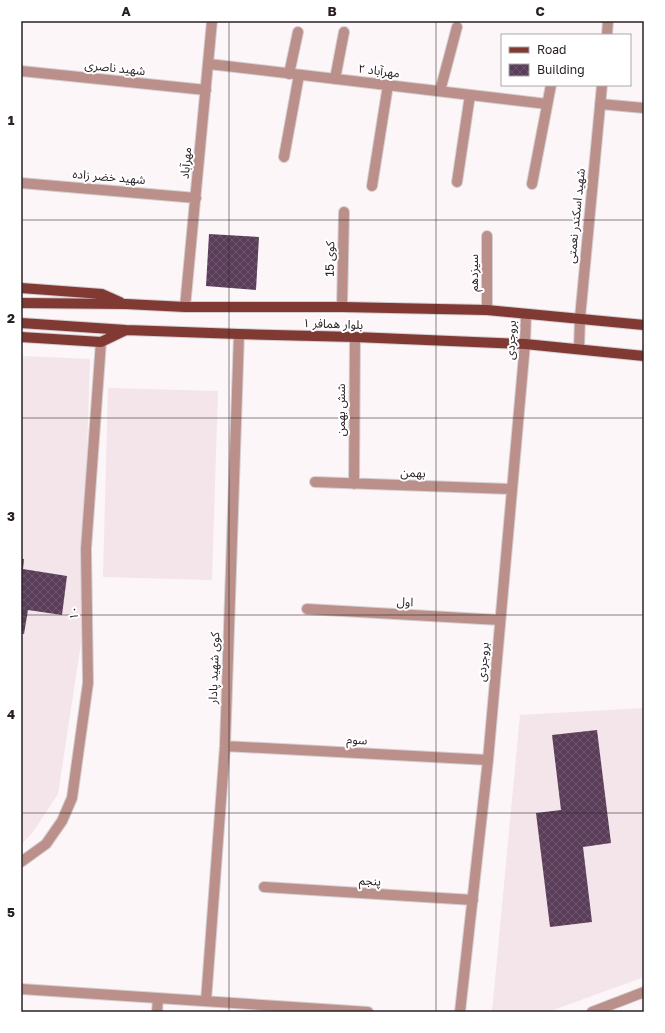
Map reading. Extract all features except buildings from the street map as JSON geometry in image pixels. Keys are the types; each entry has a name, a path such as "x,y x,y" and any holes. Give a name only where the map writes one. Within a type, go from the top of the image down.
{"main road":[{"path":"21,288 102,294 126,304"},
{"name":"بلوار همافر ۱","path":"21,303 126,304 185,307 342,307 487,310 644,325"},
{"name":"بلوار همافر ۱","path":"21,323 126,330 525,344 644,356"},
{"path":"21,337 101,342 126,330"}],"street":[{"name":"مهرآباد","path":"185,307 212,21"},
{"path":"607,34 608,21"},
{"path":"440,91 457,27"},
{"path":"284,157 298,32"},
{"path":"335,79 344,32"},
{"name":"مهرآباد ۲","path":"209,64 547,104"},
{"name":"شهید ناصری","path":"21,72 206,90"},
{"path":"372,186 388,85"},
{"path":"532,184 551,86"},
{"name":"شهید اسکندر نعمتی","path":"579,349 580,318 602,86"},
{"path":"457,182 470,94"},
{"path":"600,104 644,108"},
{"name":"شهید خضر زاده","path":"21,183 196,198"},
{"name":"کوی 15","path":"342,307 344,212"},
{"name":"سیزدهم","path":"487,236 487,310"},
{"name":"بروجردی","path":"460,1012 488,760 525,344 526,314"},
{"name":"کوی شهید پادار","path":"206,1001 225,746 239,334"},
{"name":"شش بهمن","path":"354,484 355,337"},
{"name":"۱۰","path":"21,862 46,844 62,821 72,798 88,683 86,549 101,342"},
{"name":"بهمن","path":"314,482 511,489"},
{"name":"اول","path":"307,609 500,620"},
{"name":"سوم","path":"225,746 488,760"},
{"name":"پنجم","path":"264,887 473,900"},
{"path":"21,989 368,1012"},
{"path":"592,1012 644,992"},
{"path":"156,1012 158,998"}],"shaded area":[{"path":"21,356 90,359 81,643 58,794 33,832 21,845"},
{"path":"108,388 218,391 212,580 103,577"},
{"path":"644,708 644,977 548,1012 492,1012 520,715"}]}
